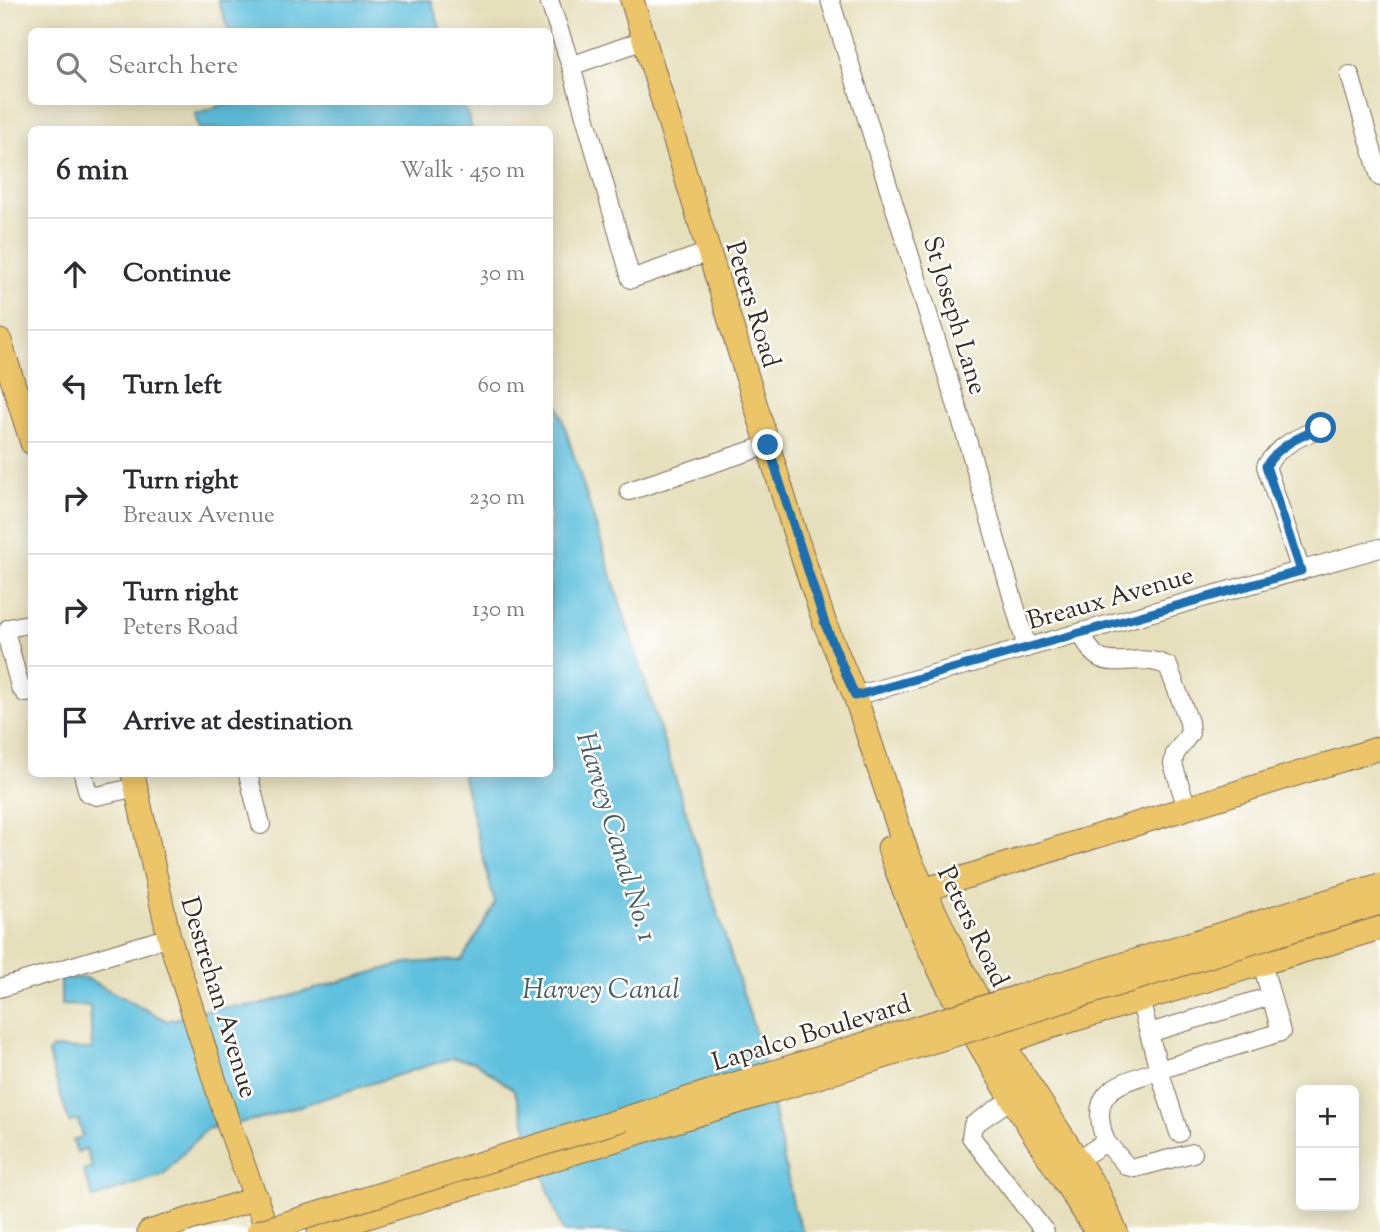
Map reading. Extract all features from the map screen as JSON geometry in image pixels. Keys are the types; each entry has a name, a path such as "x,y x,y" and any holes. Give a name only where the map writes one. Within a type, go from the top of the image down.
{"main road":[{"name":"Peters Road","path":"632,0 768,445 825,624 855,696 916,892"},
{"path":"0,341 28,430"},
{"name":"Peters Road","path":"825,624 840,694 916,892 945,979 1077,1160 1097,1190 1116,1232"},
{"path":"916,892 1380,748"},
{"name":"Destrehan Avenue","path":"135,780 169,937 230,1129 268,1232"},
{"name":"Lapalco Boulevard","path":"258,1232 1380,885"},
{"name":"Lapalco Boulevard","path":"319,1232 1380,903"},
{"path":"994,1048 1140,1000 1380,929"},
{"name":"Peters Road","path":"994,1048 1013,1098 1097,1232"},
{"path":"149,1232 257,1198"}],"street":[{"path":"549,0 571,66 631,279 709,252"},
{"name":"St Joseph Lane","path":"830,0 964,429 1027,648"},
{"path":"571,66 644,40"},
{"path":"1350,75 1380,177"},
{"path":"1301,571 1266,466 1271,457 1297,437 1321,428"},
{"path":"629,491 768,445"},
{"name":"Breaux Avenue","path":"855,696 1380,548"},
{"path":"28,624 9,628 6,634 20,687 28,693"},
{"path":"1082,632 1088,650 1096,659 1109,662 1153,660 1168,666 1189,722 1190,733 1175,754 1173,764 1187,808"},
{"path":"84,777 88,793 97,796 135,780"},
{"path":"249,777 261,825"},
{"path":"0,988 169,937"},
{"path":"1193,1153 1135,1168 1118,1157 1106,1142 1099,1117 1103,1098 1113,1085 1281,1032 1262,964"},
{"path":"1149,1033 1271,996"},
{"path":"1140,1000 1179,1133"},
{"path":"1013,1098 973,1125 971,1137 1045,1232"},
{"path":"1077,1160 1106,1142"}],"water":[{"path":"218,0 431,0 440,28 228,28"},
{"path":"223,105 464,105 471,126 198,126 195,114"},
{"name":"Harvey Canal","path":"553,390 763,1057 794,1209 803,1232 563,1232 514,1090 475,1062 452,1058 259,1119 206,1129 163,1175 93,1198 83,1170 92,1167 86,1149 77,1152 73,1140 83,1136 78,1120 69,1122 48,1053 53,1048 92,1049 90,1006 61,1005 61,977 88,979 167,1021 215,1008 257,1005 406,963 462,960 495,904 463,777 553,777"}],"route":[{"path":"768,445 825,624 855,696 1301,571 1265,469 1271,457 1297,437 1321,428"}],"water label":[{"name":"Harvey Canal No. 1","path":"618,836"}]}
